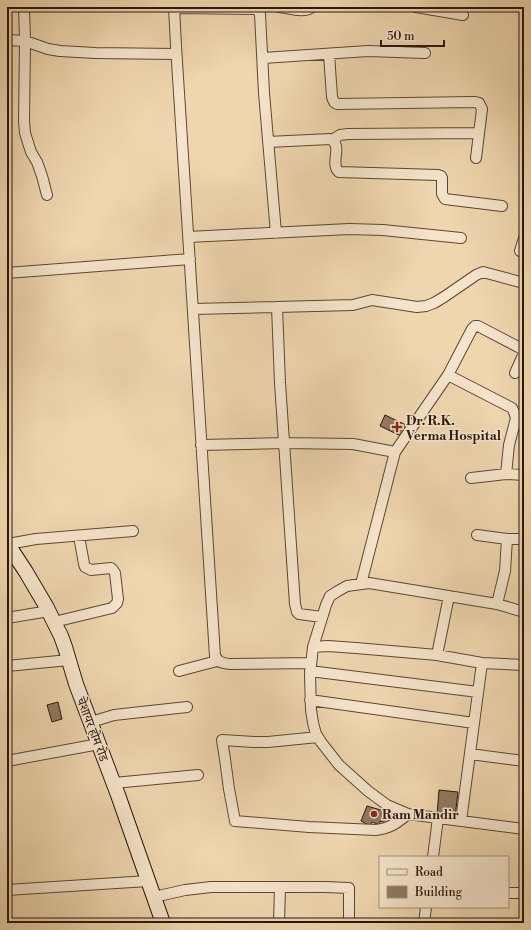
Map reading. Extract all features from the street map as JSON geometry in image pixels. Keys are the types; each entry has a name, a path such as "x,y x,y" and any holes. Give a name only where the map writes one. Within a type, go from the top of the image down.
{"street":[{"path":"24,7 25,133 31,152 37,162 42,176 47,195"},
{"path":"279,7 302,10 312,7"},
{"path":"416,7 463,15"},
{"path":"217,661 214,656 213,647 174,8 262,9 260,14 264,92 276,233"},
{"path":"7,40 25,41 48,49 60,51 176,54"},
{"path":"262,58 368,51 425,52"},
{"path":"329,54 332,97 336,103 477,102 480,104 482,109 476,158"},
{"path":"268,142 332,140 340,135 348,134 479,133"},
{"path":"332,140 336,146 335,166 336,170 339,172 438,175 442,176 442,194 444,199 502,206"},
{"path":"188,237 376,229 461,238"},
{"path":"520,251 524,238"},
{"path":"7,273 190,259"},
{"path":"193,308 355,305 372,300 417,307 434,303 476,275 483,272 524,283"},
{"path":"277,307 280,384 296,608 299,614 322,617"},
{"path":"361,584 395,452 448,375 472,329 476,326 480,327 524,351 514,373"},
{"path":"448,375 512,408 516,418"},
{"path":"506,474 509,445 516,418 524,409"},
{"path":"201,445 284,443 353,444 395,452"},
{"path":"472,478 506,474 524,475"},
{"path":"8,545 36,539 133,531"},
{"path":"478,535 507,539 524,539"},
{"path":"7,618 52,617 112,608 117,603 118,599 115,573 111,568 91,570 85,567 79,536"},
{"path":"497,604 505,571 507,539"},
{"name":"चेशायर होम रोड","path":"8,545 26,572 52,617 65,647 76,684 114,783 163,923"},
{"path":"524,612 497,604 369,583 347,586 330,596 322,617 313,647 310,700 313,723 318,737 329,754 339,765 387,806 408,814 524,829"},
{"path":"437,655 449,596"},
{"path":"313,647 328,646 356,648 437,655 482,663 524,665"},
{"path":"7,666 69,660"},
{"path":"179,671 217,661 230,664 311,667 478,692"},
{"path":"461,821 482,663"},
{"path":"310,700 474,723"},
{"path":"91,722 114,714 187,707"},
{"path":"318,737 268,742 222,740 235,821 310,827 376,830 385,829 398,823 408,814"},
{"path":"7,761 99,744"},
{"path":"470,754 524,761"},
{"path":"114,783 198,775"},
{"path":"433,856 438,818"},
{"path":"7,890 148,882"},
{"path":"154,897 199,888 227,886 349,888 349,923"},
{"path":"279,923 280,887"},
{"path":"509,893 524,893"},
{"path":"424,923 426,908"}],"building":[{"path":"385,415 408,426 403,437 380,426"},
{"path":"58,702 62,719 52,722 47,705"},
{"path":"439,790 458,792 455,817 437,815"},
{"name":"Ram Mandir","path":"367,806 384,811 383,816 389,818 388,824 380,821 380,825 372,822 370,826 361,821"}],"place":[{"name":"Dr. R.K. Verma Hospital","path":"397,427"},
{"name":"Ram Mandir","path":"374,814"}]}
